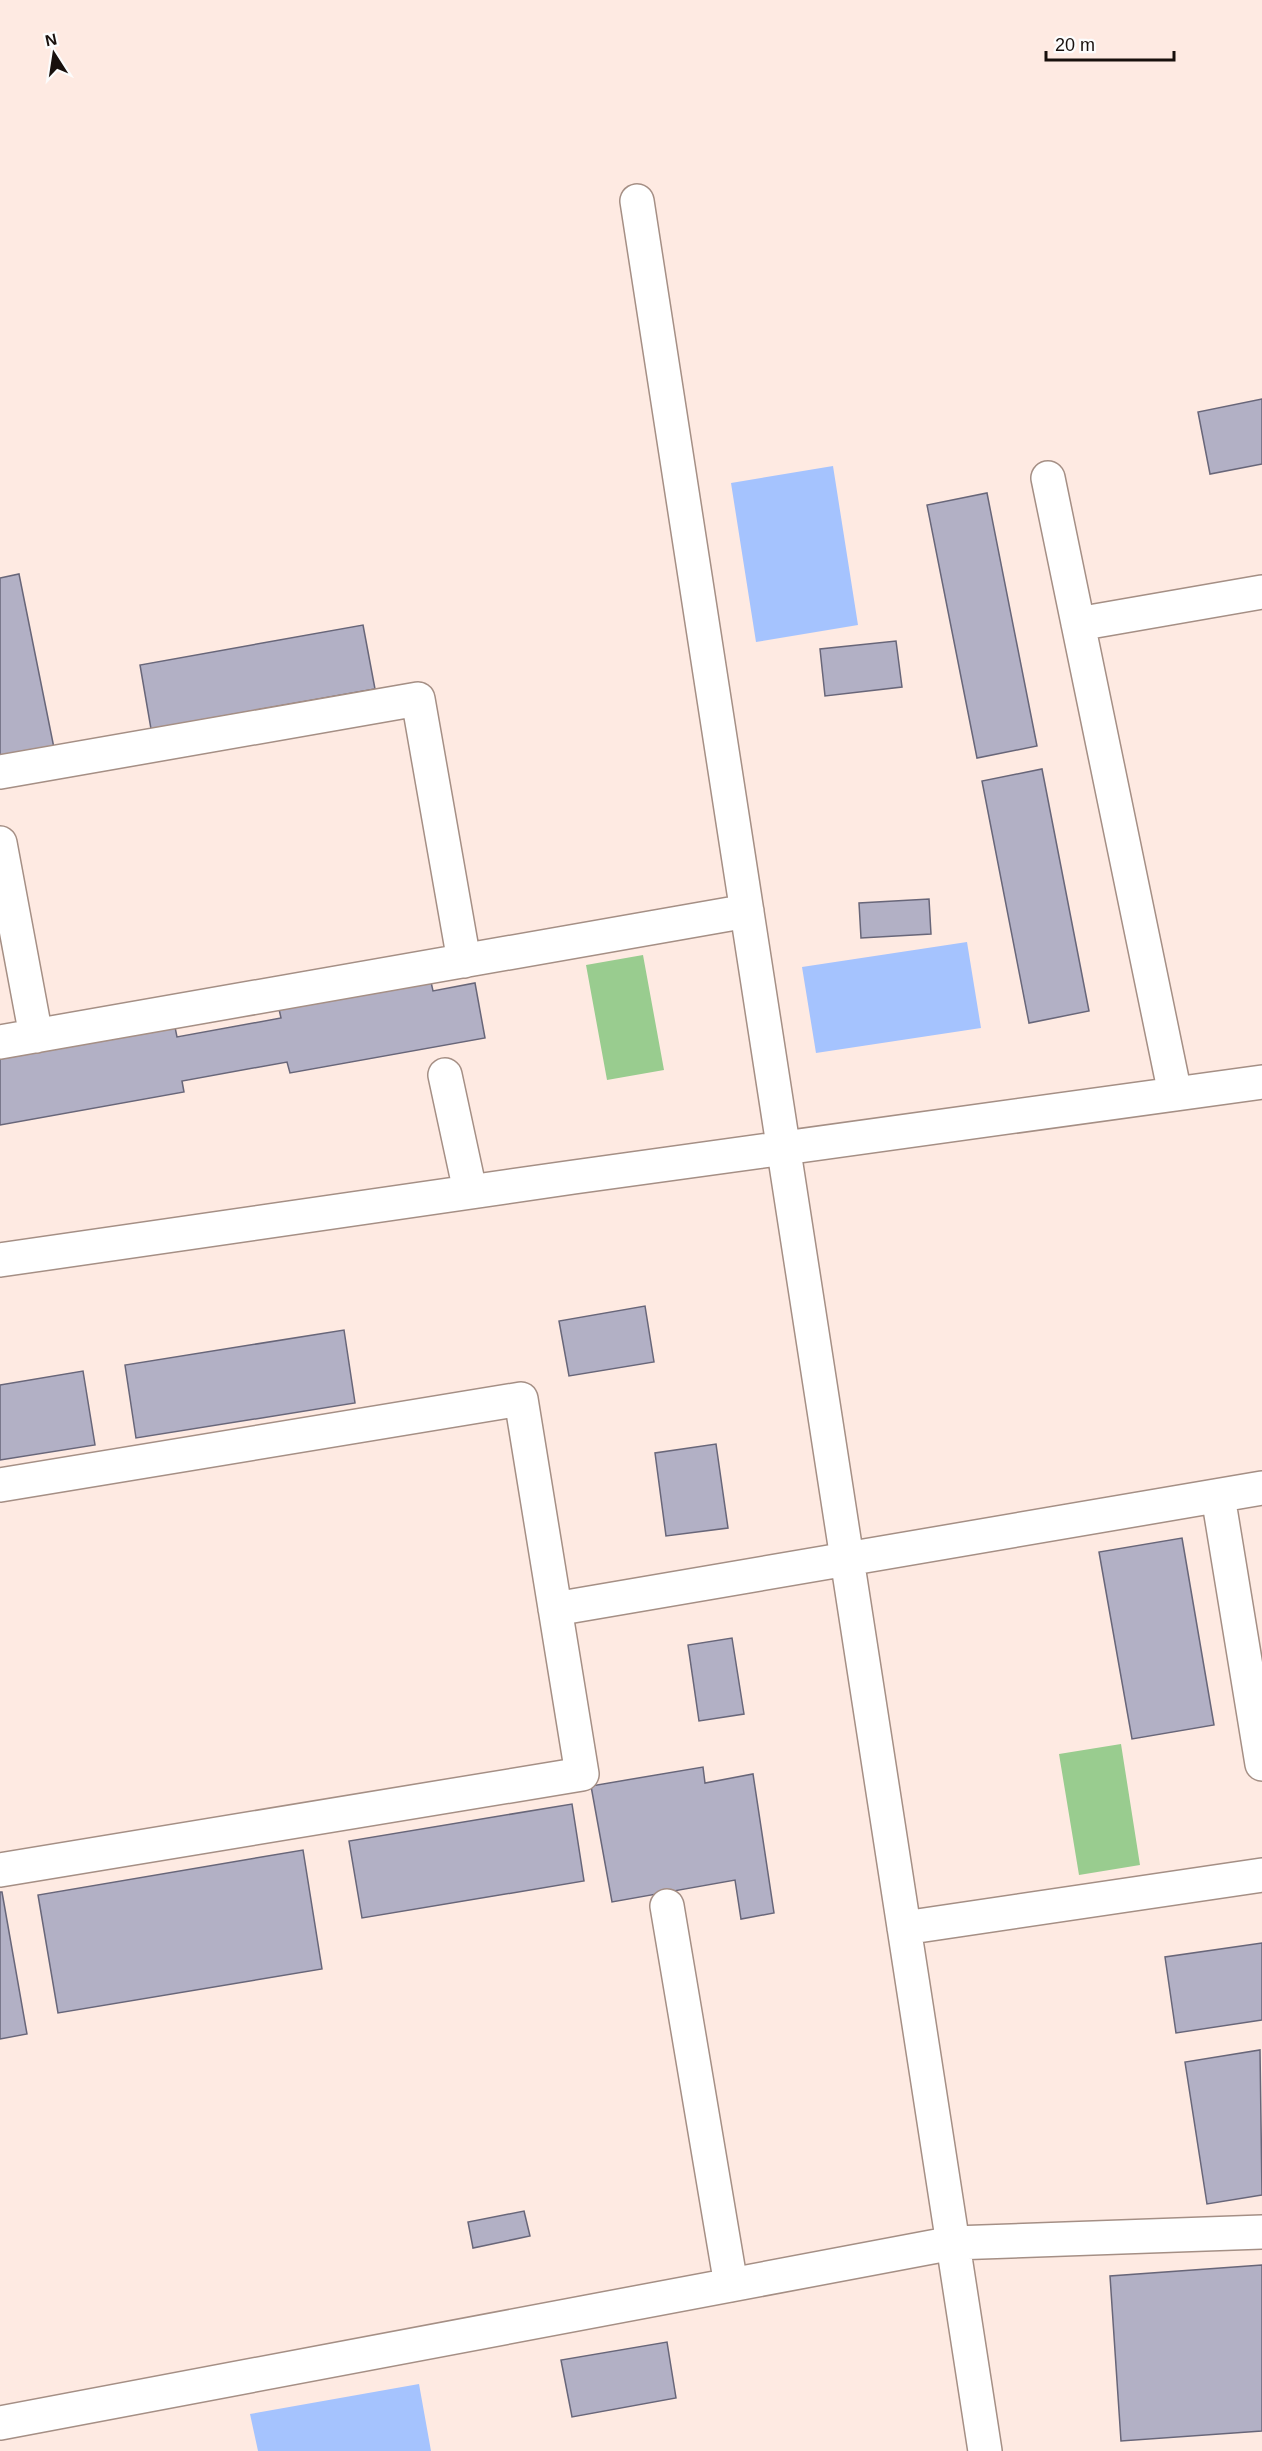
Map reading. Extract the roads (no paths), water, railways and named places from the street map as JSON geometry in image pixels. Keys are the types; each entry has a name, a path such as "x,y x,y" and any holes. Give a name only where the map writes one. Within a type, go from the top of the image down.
{"lane":[{"path":"637,201 985,2451"},
{"path":"1048,478 1175,1094"},
{"path":"1078,624 1262,592"},
{"path":"0,772 418,699 464,961"},
{"path":"0,843 5,899 36,1036"},
{"path":"0,1042 747,911"},
{"path":"445,1075 470,1191"},
{"path":"0,1260 470,1191 1262,1082"},
{"path":"0,1485 521,1399 582,1774 0,1870"},
{"path":"555,1610 1262,1488"},
{"path":"1218,1496 1262,1764"},
{"path":"904,1928 1262,1875"},
{"path":"667,1906 731,2285"},
{"path":"0,2423 953,2243 1262,2232"}],"water":[{"path":"833,466 858,625 756,642 731,483"},
{"path":"967,942 981,1028 816,1053 802,967"},
{"path":"419,2384 431,2451 258,2451 250,2414"}]}
